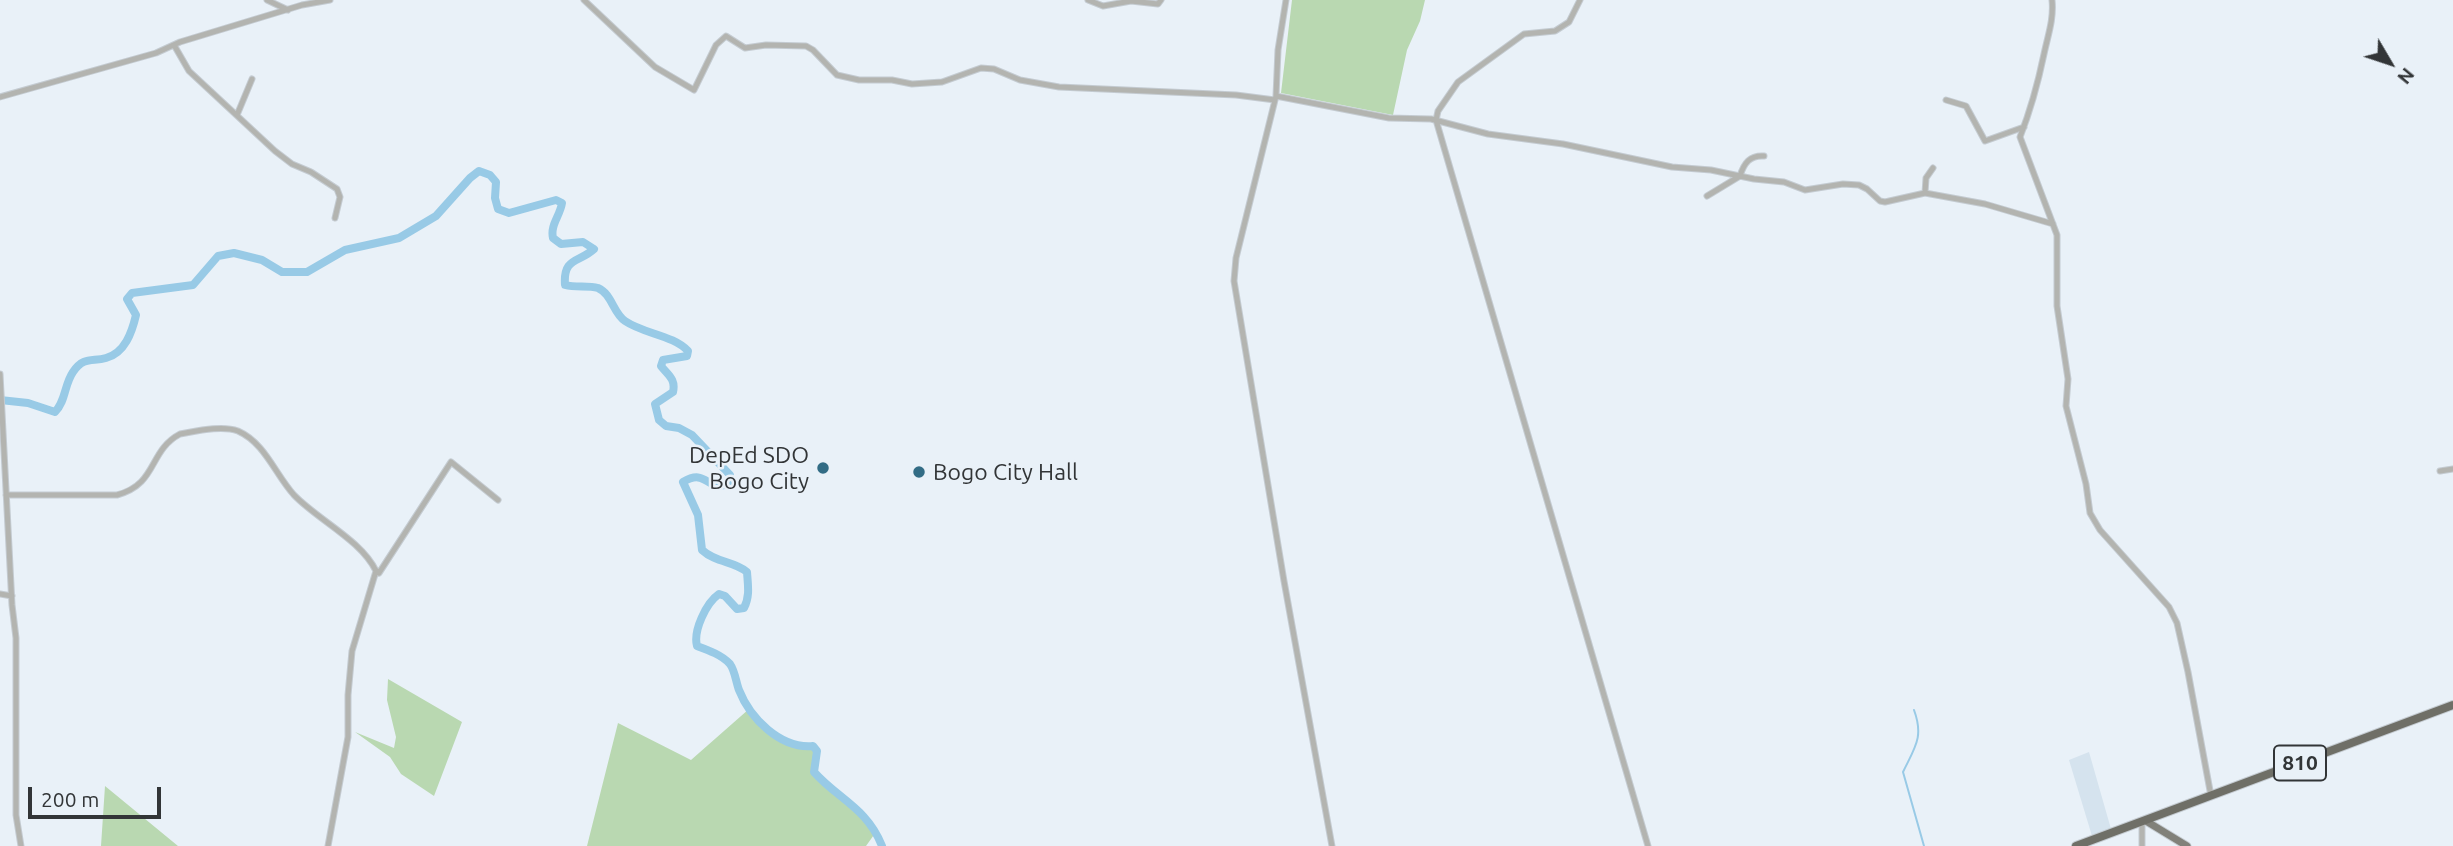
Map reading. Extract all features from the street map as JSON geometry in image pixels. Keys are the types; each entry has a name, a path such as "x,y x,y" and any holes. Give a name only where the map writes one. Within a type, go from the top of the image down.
{"highway":[{"name":"810","path":"2076,846 2453,705"}],"main road":[{"path":"2144,822 2187,846"}],"street":[{"path":"267,0 288,10"},
{"path":"0,97 156,53 288,10 330,0"},
{"path":"584,0 655,67 694,89 716,45 726,36 745,48 766,45 806,46 837,75 859,80 892,80 912,84 942,82 981,68 994,69 1020,80 1059,87 1275,98 1390,118 1436,120 1488,134 1563,144 1658,164 1784,182 1805,190 1843,184 1859,185 1885,202 1925,193 1984,204 2053,224"},
{"path":"1088,0 1103,6 1130,1 1158,4 1161,0"},
{"path":"1286,0 1278,50 1275,98 1236,258 1234,281 1332,846"},
{"path":"1580,0 1569,22 1555,31 1524,34 1458,82 1438,111 1436,120 1648,846"},
{"path":"2052,0 2053,17 2038,85 2020,137 2057,235 2057,306 2068,379 2066,406 2086,484 2090,513 2099,530 2169,607 2177,623 2211,796"},
{"path":"174,45 189,71 292,164 311,172 337,189 340,197 335,218"},
{"path":"237,115 252,79"},
{"path":"1946,100 1966,106 1985,141 2024,127"},
{"path":"1707,196 1741,176 1743,168 1752,158 1764,156"},
{"path":"1925,193 1926,178 1933,168"},
{"path":"0,374 16,638 16,815 21,846"},
{"path":"6,495 117,495 131,491 142,482 163,448 173,438 180,434 226,428 255,442 295,495 363,551 376,571 352,651 348,737 328,846"},
{"path":"376,571 379,573 451,462 498,500"},
{"path":"2440,471 2453,469"},
{"path":"0,594 12,596"},
{"path":"2142,846 2144,822"}],"shaded area":[{"path":"2089,752 2111,829 2092,836 2069,760"}],"green space":[{"path":"1292,0 1425,0 1420,21 1407,50 1393,115 1281,93"},
{"path":"388,679 462,722 434,796 401,774 390,757 355,732 394,748 396,737 387,700"},
{"path":"749,709 760,723 776,736 795,744 813,746 817,751 814,772 856,807 876,832 866,846 587,846 618,723 691,760"},
{"path":"105,786 178,846 101,846"}],"waterway":[{"path":"0,400 28,403 55,412 77,367 85,362 113,355 127,341 136,315 127,299 132,293 193,285 218,256 234,253 262,260 282,272 307,272 345,250 399,238 436,216 479,171 490,175 496,182 495,198 498,209 509,213 556,200 562,203 553,229 553,238 561,244 583,242 594,249 569,265 565,285 598,288 625,321 674,341 688,351 687,356 663,360 661,366 671,378 674,388 673,392 655,404 659,420 666,426 679,428 692,435 730,475 730,483 722,486 698,477 683,482 698,515 702,550 747,572 748,595 744,608 737,609 725,596 719,594 714,598 702,618 697,633 697,646 719,655 730,664 744,701 768,730 789,742 813,746 817,751 814,772 860,813 876,833 882,846"},
{"path":"1914,710 1918,735 1903,772 1924,846"}],"place":[{"name":"DepEd SDO Bogo City","path":"823,468"},
{"name":"Bogo City Hall","path":"919,472"}]}
